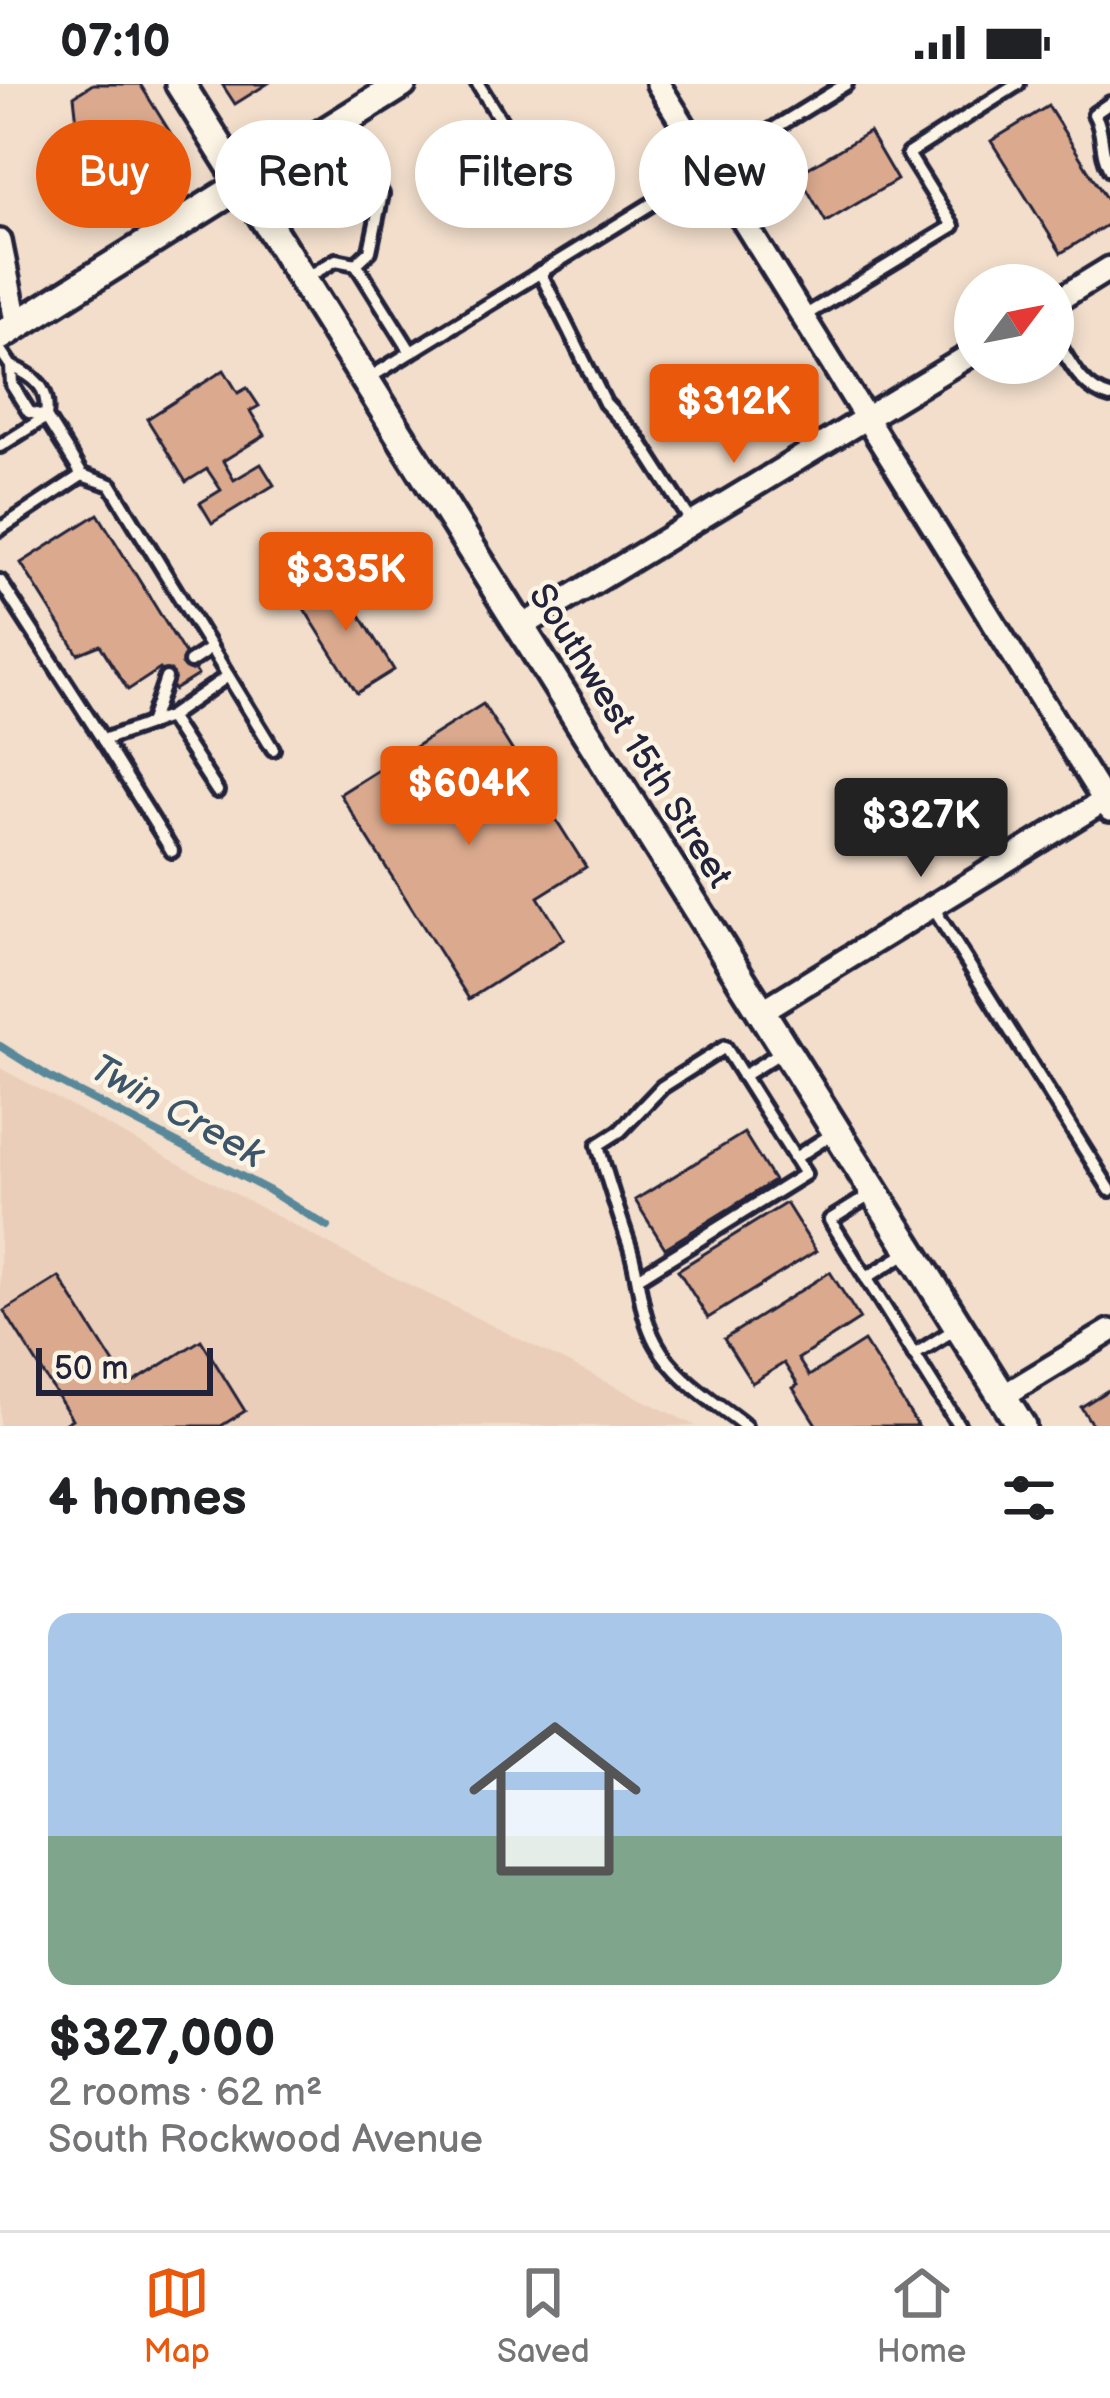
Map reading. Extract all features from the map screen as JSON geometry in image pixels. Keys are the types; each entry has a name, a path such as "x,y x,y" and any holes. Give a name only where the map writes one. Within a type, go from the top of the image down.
{"main road":[{"name":"Southwest 15th Street","path":"180,84 215,139"},
{"path":"344,120 402,84"},
{"path":"6,337 215,201"},
{"name":"Southwest 15th Street","path":"271,228 1022,1426"}],"street":[{"path":"658,84 680,120"},
{"path":"747,228 1108,803 762,1011"},
{"path":"0,241 6,337"},
{"path":"1074,290 1110,268"},
{"path":"521,627 954,365"},
{"path":"1003,1396 1110,1331"}],"lane":[{"path":"478,84 500,120"},
{"path":"787,120 846,84"},
{"path":"802,317 953,226 908,154 1018,84"},
{"path":"1110,104 1094,113 1102,127 1102,158 1110,170"},
{"path":"366,380 639,210"},
{"path":"356,264 370,251 375,228"},
{"path":"303,280 336,260 356,264 411,352"},
{"path":"540,272 605,403 645,448 693,524"},
{"path":"6,337 12,385 28,412 46,417"},
{"path":"10,366 35,377 48,399 46,417 82,475 111,485 274,749"},
{"path":"1074,367 1097,394 1110,397"},
{"path":"0,446 46,417"},
{"path":"0,529 82,475"},
{"path":"0,581 172,850"},
{"path":"190,662 211,648"},
{"path":"103,740 169,717 228,676"},
{"path":"150,724 166,678"},
{"path":"169,717 217,791"},
{"path":"932,906 1110,1190"},
{"path":"638,1278 805,1174 725,1047 662,1088 620,1131 598,1145 656,1343 670,1364 745,1426"},
{"path":"743,1076 786,1049"},
{"path":"795,1158 837,1131"},
{"path":"874,1192 830,1220 959,1426"},
{"path":"866,1278 911,1250"},
{"path":"914,1355 958,1326"}],"shaded area":[{"path":"0,1068 357,1259 696,1426 0,1426"}],"building":[{"path":"93,84 140,84 162,120 77,120 74,96"},
{"path":"222,84 267,84 235,104"},
{"path":"1048,106 1110,205 1110,223 1061,253 991,141"},
{"path":"869,132 897,180 826,222 808,191 808,168"},
{"path":"224,370 238,393 247,388 259,406 250,411 265,435 223,461 234,480 261,464 274,485 212,523 200,503 221,490 207,469 186,482 147,419"},
{"path":"98,514 198,675 174,690 160,669 128,690 100,645 78,654 21,563"},
{"path":"336,576 394,670 357,693 298,599"},
{"path":"483,704 586,867 538,897 564,939 469,999 340,794"},
{"path":"744,1133 774,1181 665,1248 635,1200"},
{"path":"786,1203 816,1251 708,1318 678,1270"},
{"path":"830,1272 860,1319 798,1359 809,1376 864,1341 918,1426 817,1426 793,1388 798,1385 784,1363 752,1383 724,1339"},
{"path":"59,1277 128,1386 201,1340 245,1411 221,1426 61,1426 72,1419 4,1311"},
{"path":"1110,1389 1110,1426 1093,1426 1081,1407"}],"waterway":[{"name":"Twin Creek","path":"0,1046 328,1227"}]}
